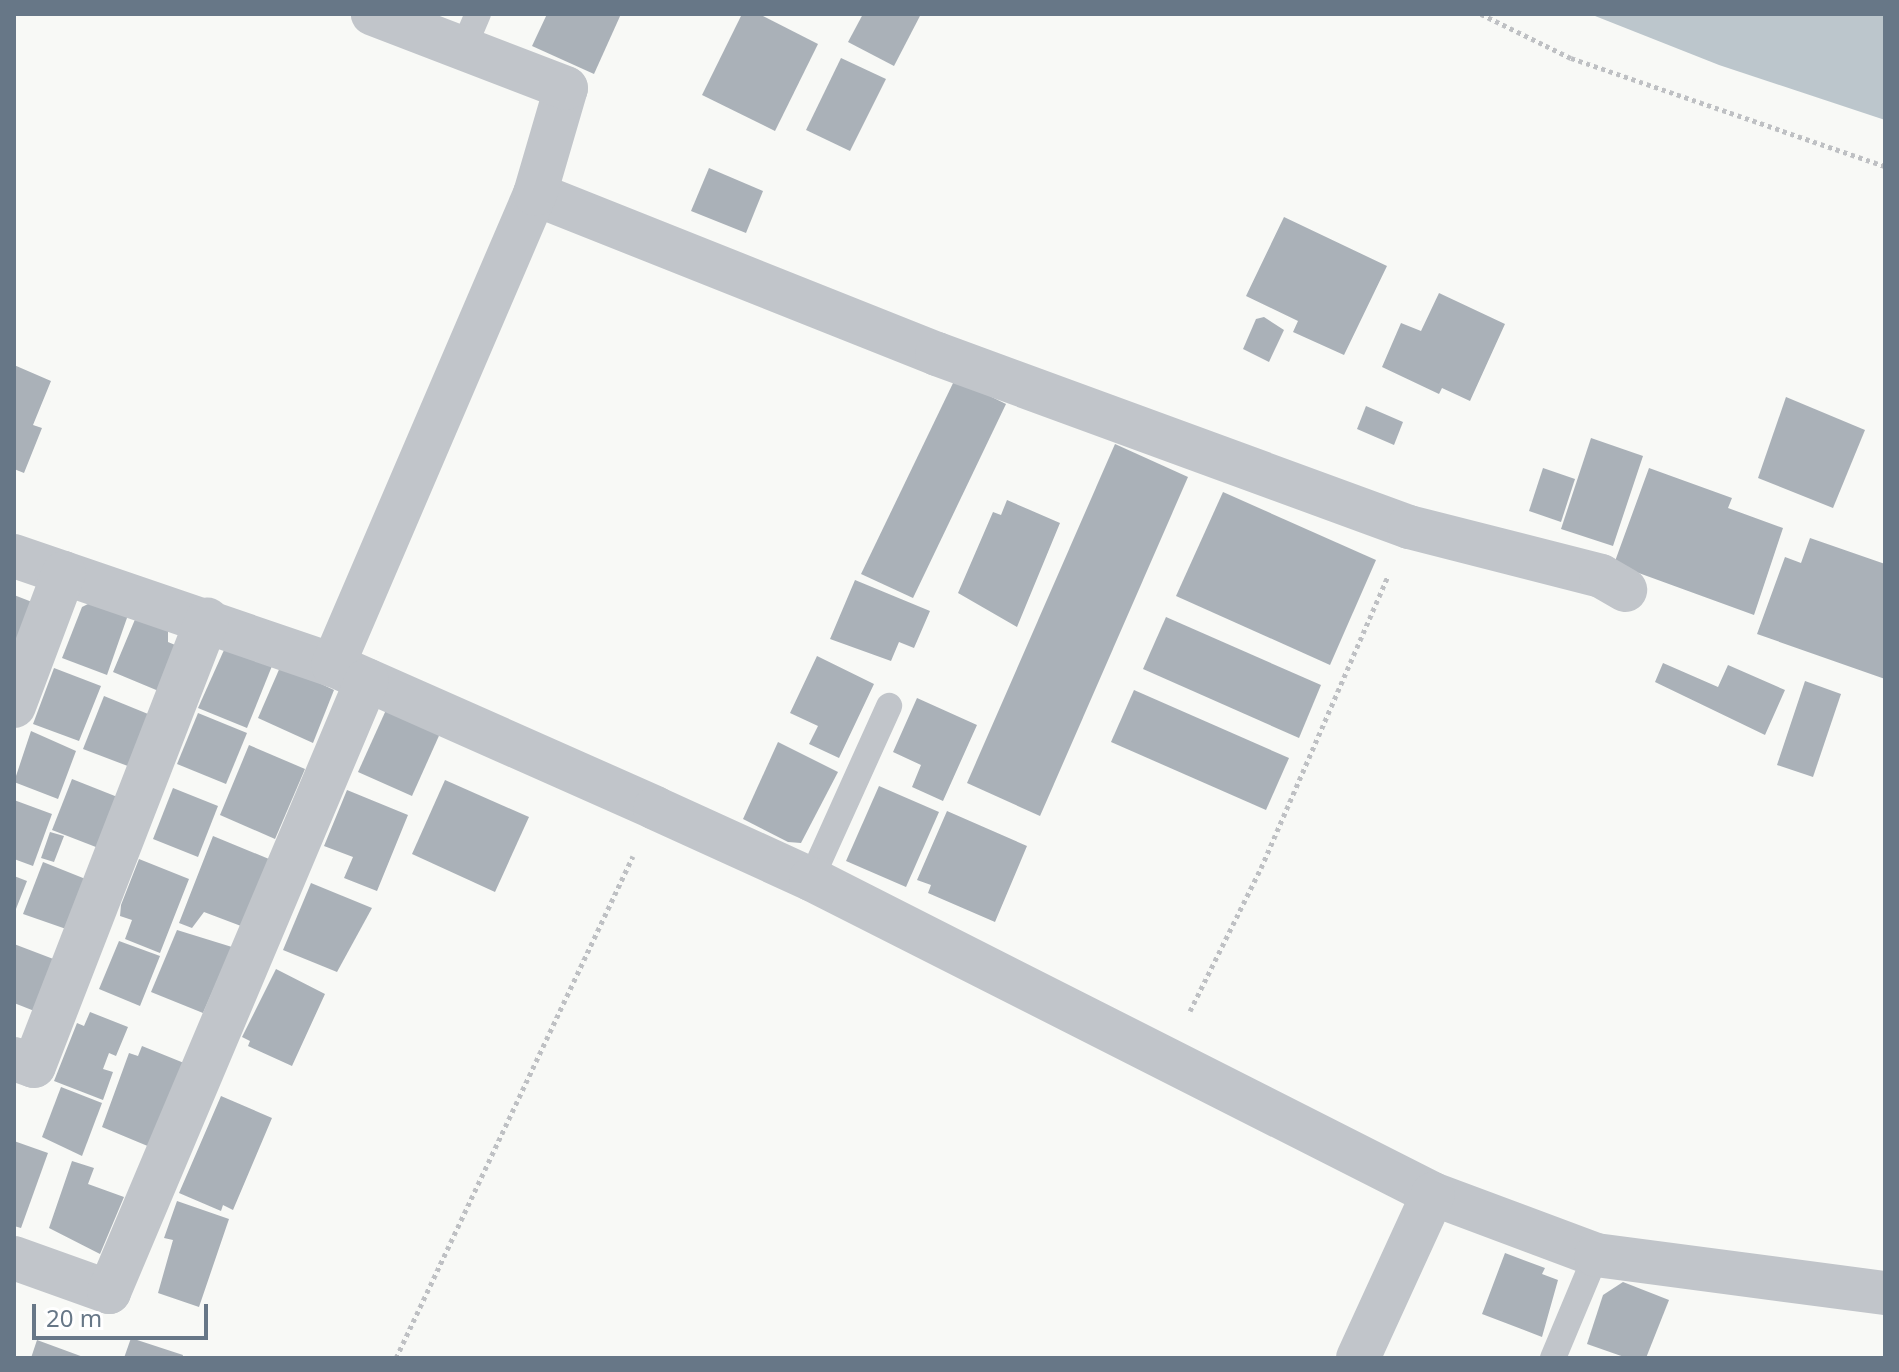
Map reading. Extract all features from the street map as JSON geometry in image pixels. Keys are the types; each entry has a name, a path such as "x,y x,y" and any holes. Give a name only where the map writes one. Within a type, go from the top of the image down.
{"street":[{"path":"14,1258 109,1292 535,194 566,88 470,31 373,14"},
{"path":"535,194 937,354 1409,527 1601,576 1625,590"},
{"path":"14,556 207,619 350,672 655,808 811,879 1168,1057 1433,1194 1596,1255 1885,1293"},
{"path":"14,706 64,573"},
{"path":"14,1059 34,1066 207,619"},
{"path":"1358,1358 1433,1194"}],"lane":[{"path":"811,879 889,706"},
{"path":"1553,1358 1596,1255"}],"path":[{"path":"1481,14 1571,58 1885,166"},
{"path":"1168,1057 1261,868 1409,527"},
{"path":"396,1358 655,808"}],"shaded area":[{"path":"1590,14 1885,14 1885,120 1719,65"}],"building":[{"path":"547,14 621,14 594,74 532,46"},
{"path":"742,14 759,14 818,44 775,131 702,95"},
{"path":"863,14 921,14 894,66 848,42"},
{"path":"841,58 886,79 850,151 806,130"},
{"path":"709,168 763,191 746,233 691,211"},
{"path":"1284,217 1387,266 1344,355 1293,332 1298,321 1246,296"},
{"path":"1439,293 1505,324 1470,401 1442,388 1439,394 1382,367 1401,323 1421,331"},
{"path":"1264,317 1284,330 1269,362 1243,349 1256,319"},
{"path":"14,365 51,381 33,425 42,428 24,473 14,469"},
{"path":"955,379 1006,404 913,598 861,574"},
{"path":"1786,397 1865,430 1833,508 1758,478"},
{"path":"1366,406 1403,422 1394,445 1357,429"},
{"path":"1591,438 1643,456 1613,546 1561,529"},
{"path":"1115,444 1188,477 1040,816 967,783"},
{"path":"1543,468 1575,479 1561,522 1529,511"},
{"path":"1649,468 1732,498 1728,508 1783,528 1754,615 1614,564"},
{"path":"1223,492 1376,560 1330,665 1176,596"},
{"path":"1007,500 1060,523 1017,627 958,593 993,512 1001,515"},
{"path":"1810,538 1885,564 1885,679 1757,634 1785,557 1801,563"},
{"path":"855,580 930,611 914,648 899,642 891,661 830,639"},
{"path":"14,595 32,602 14,650"},
{"path":"90,603 128,615 107,675 62,658 82,607"},
{"path":"136,617 168,628 168,642 180,647 161,692 113,672"},
{"path":"1166,617 1321,685 1299,738 1143,669"},
{"path":"224,650 274,661 247,728 198,708"},
{"path":"817,656 874,684 839,758 809,744 818,726 790,713"},
{"path":"1663,663 1718,687 1728,665 1785,690 1765,735 1655,682"},
{"path":"281,665 334,690 313,743 258,718"},
{"path":"54,668 101,686 79,741 33,724"},
{"path":"1805,681 1841,694 1813,777 1777,765"},
{"path":"1134,690 1289,758 1266,810 1111,742"},
{"path":"104,696 153,716 133,768 83,749"},
{"path":"917,698 977,725 943,801 912,787 921,765 893,752"},
{"path":"386,710 442,729 412,796 358,772"},
{"path":"198,713 247,733 226,784 177,764"},
{"path":"31,731 76,751 58,799 14,782"},
{"path":"778,742 838,772 801,843 788,842 743,819"},
{"path":"249,745 305,769 275,839 220,815"},
{"path":"72,779 120,798 101,849 52,830"},
{"path":"445,780 529,817 495,892 412,854"},
{"path":"879,786 939,812 906,887 846,861"},
{"path":"173,788 218,806 198,857 153,839"},
{"path":"347,790 408,815 377,891 344,878 353,857 324,846"},
{"path":"14,800 52,814 33,866 14,859"},
{"path":"947,811 1027,846 995,922 928,893 931,885 917,880"},
{"path":"50,832 64,836 54,862 41,858"},
{"path":"213,836 269,859 241,926 204,912 192,928 179,923"},
{"path":"139,859 189,879 160,953 125,939 132,920 120,916 121,905"},
{"path":"43,862 88,880 69,930 23,914"},
{"path":"14,876 27,881 14,914"},
{"path":"311,883 372,908 337,972 283,950"},
{"path":"177,930 232,947 203,1013 151,992"},
{"path":"119,941 160,956 140,1006 99,989"},
{"path":"14,944 56,960 37,1012 14,1003"},
{"path":"276,969 325,994 292,1066 248,1046 250,1041 242,1037"},
{"path":"90,1012 128,1027 116,1056 109,1053 103,1069 113,1072 103,1100 54,1081 77,1023 84,1026"},
{"path":"142,1046 184,1063 150,1147 102,1127 129,1053 138,1056"},
{"path":"61,1087 102,1103 82,1156 42,1137"},
{"path":"221,1096 272,1118 233,1210 223,1205 221,1211 179,1193"},
{"path":"14,1141 48,1153 21,1228 14,1226"},
{"path":"72,1161 94,1168 88,1184 124,1197 100,1254 49,1228"},
{"path":"177,1201 229,1219 199,1307 158,1293 173,1240 164,1238"},
{"path":"1505,1253 1545,1268 1542,1274 1558,1280 1542,1337 1482,1314"},
{"path":"1623,1282 1669,1300 1646,1358 1627,1358 1587,1344 1603,1295"},
{"path":"131,1338 183,1355 182,1358 124,1358"},
{"path":"37,1340 86,1358 31,1358"}]}
